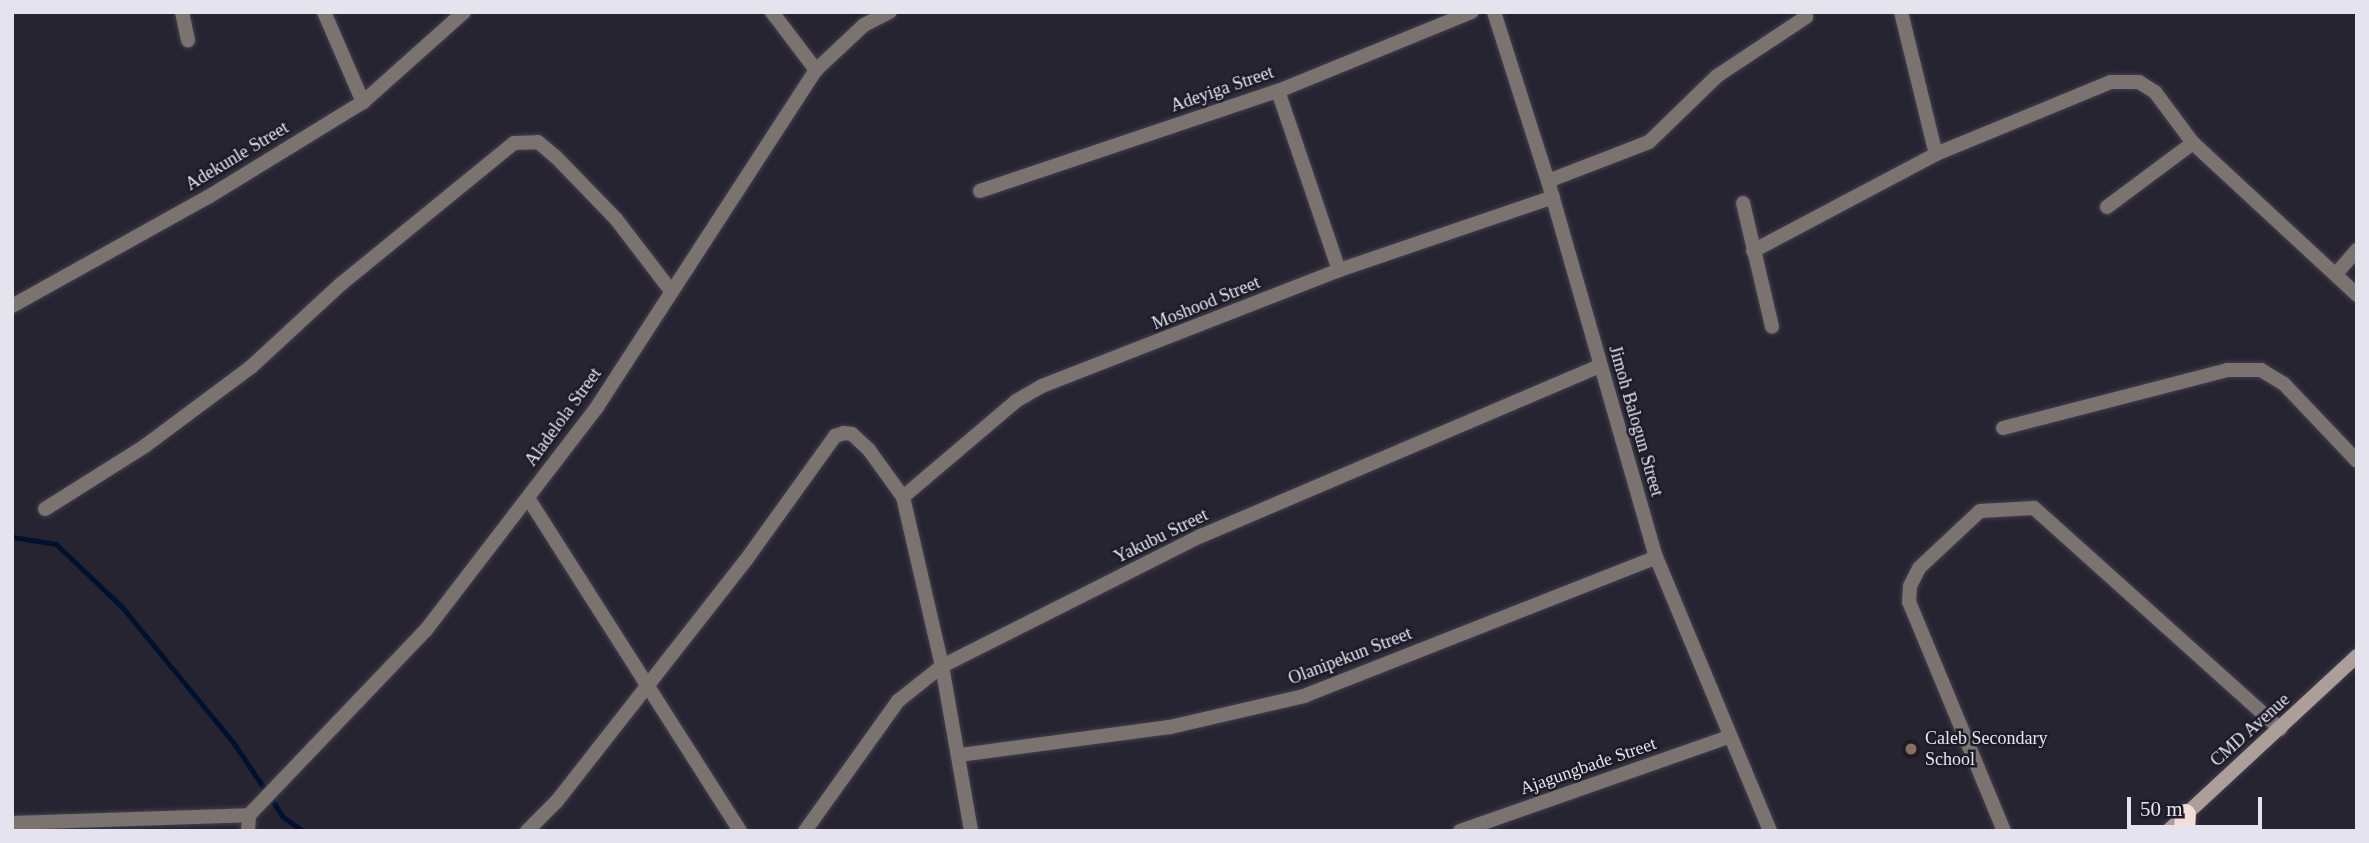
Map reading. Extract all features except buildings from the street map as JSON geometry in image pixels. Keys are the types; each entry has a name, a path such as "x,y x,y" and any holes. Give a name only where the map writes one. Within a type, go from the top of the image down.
{"street":[{"path":"182,12 188,40"},
{"path":"324,12 363,102"},
{"name":"Adekunle Street","path":"12,306 208,197 363,102 464,12"},
{"path":"772,12 817,70"},
{"name":"Aladelola Street","path":"252,813 426,630 597,407 817,70 864,25 890,12"},
{"name":"Adeyiga Street","path":"980,191 1278,90 1472,12"},
{"name":"Jimoh Balogun Street","path":"1494,12 1553,197 1656,557 1770,831"},
{"path":"1901,12 1936,154"},
{"path":"1548,181 1648,142 1717,76 1805,17"},
{"path":"1754,251 1936,154 2111,82 2139,82 2155,92 2193,143 2357,295"},
{"path":"1278,90 1339,270"},
{"path":"45,509 145,446 251,367 341,284 514,143 538,142 556,157 615,219 671,291"},
{"path":"2106,207 2193,143"},
{"name":"Moshood Street","path":"903,497 1016,401 1042,386 1339,270 1553,197"},
{"path":"1743,203 1772,327"},
{"path":"2336,274 2357,250"},
{"name":"Yakubu Street","path":"805,831 898,701 942,666 1200,536 1600,366"},
{"path":"2003,428 2227,370 2261,370 2284,384 2357,461"},
{"path":"527,831 557,800 649,683 835,436 852,434 903,497 942,666 960,755 971,831"},
{"path":"528,498 649,683 740,831"},
{"path":"2004,831 1909,602 1910,586 1920,568 1980,511 2035,508 2280,729"},
{"name":"Olanipekun Street","path":"960,755 1170,727 1304,696 1656,557"},
{"name":"CMD Avenue","path":"2168,831 2185,822 2357,656"},
{"name":"Ajagungbade Street","path":"1460,831 1729,737"},
{"path":"12,823 252,813 248,831"}],"waterway":[{"path":"12,537 56,544 122,607 233,742 283,817 303,831"}],"place":[{"name":"Caleb Secondary School","path":"1911,749"}]}
